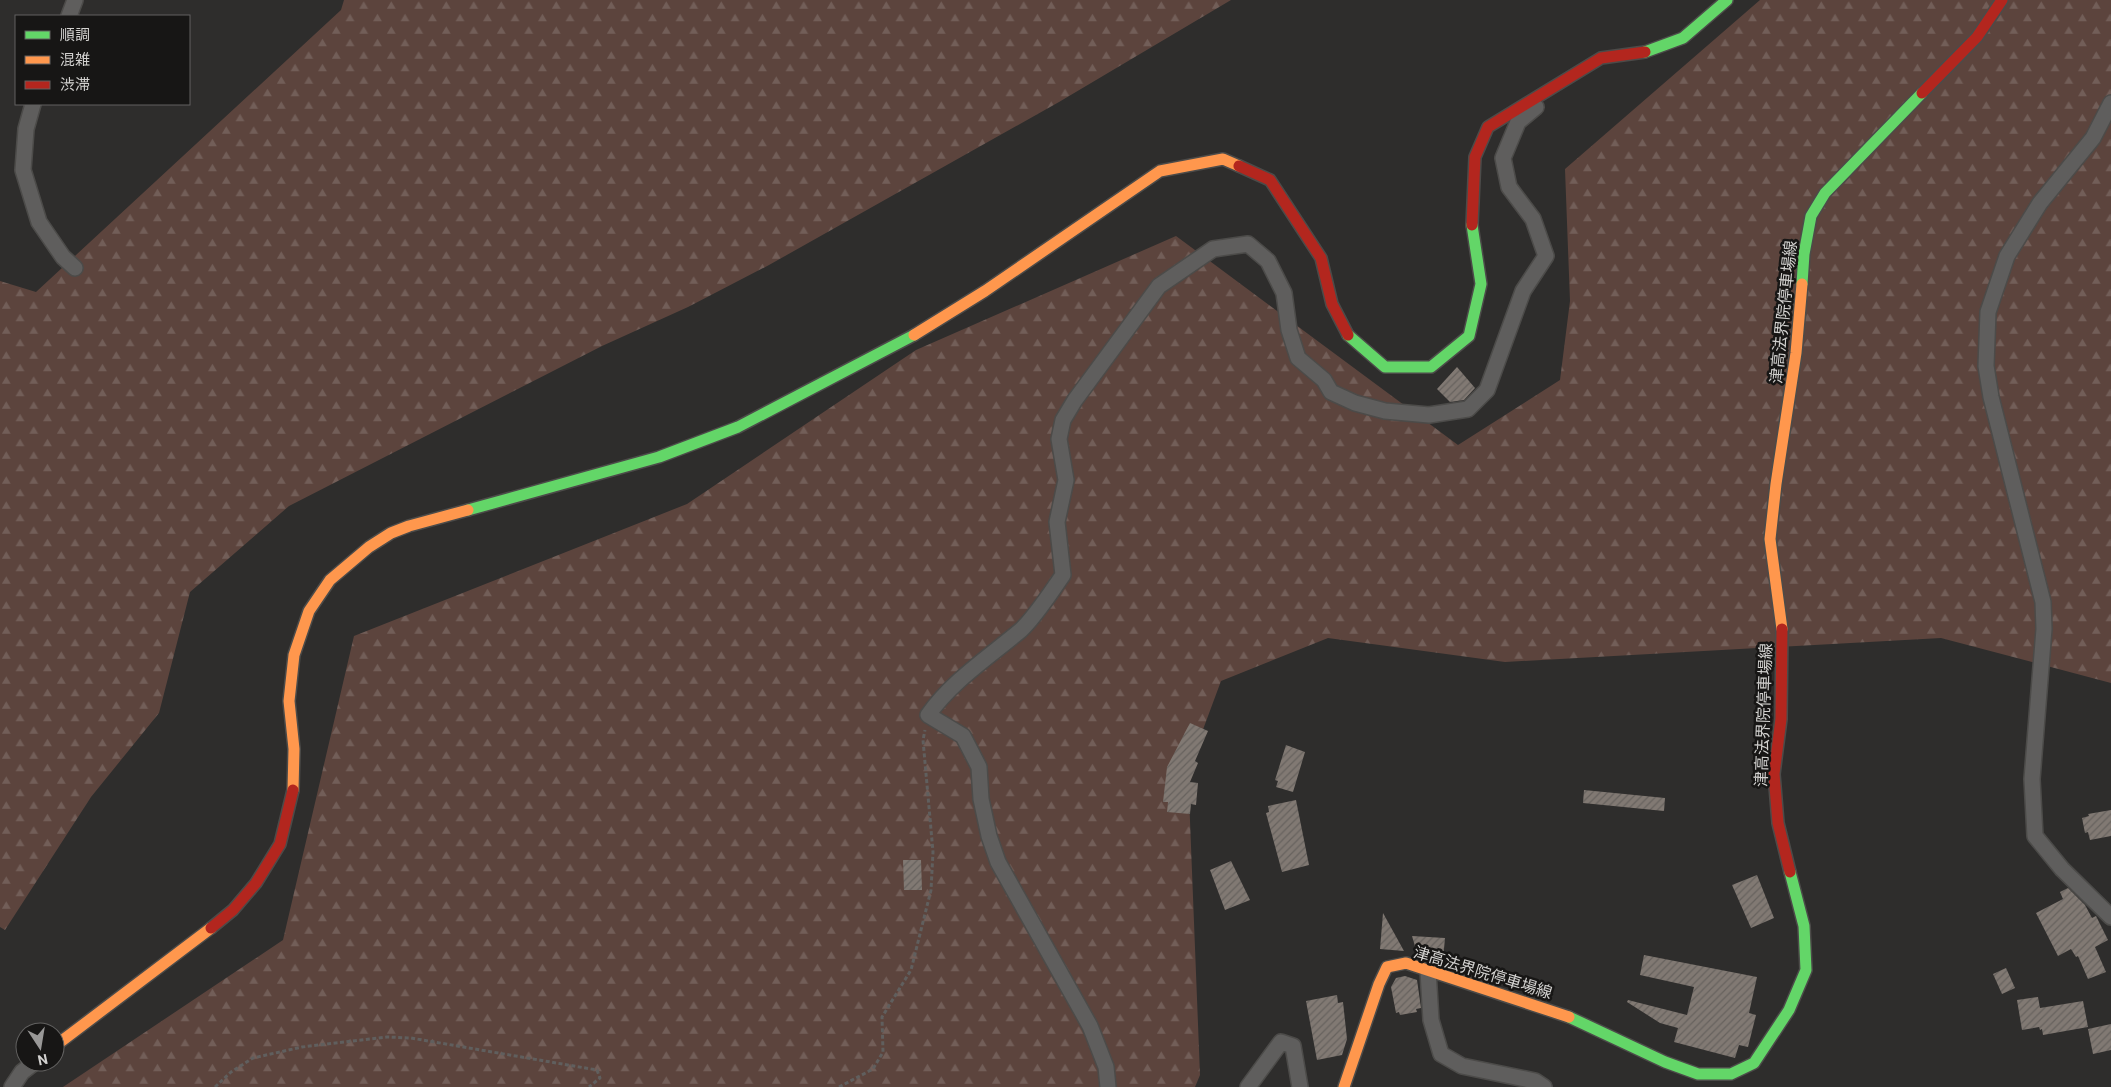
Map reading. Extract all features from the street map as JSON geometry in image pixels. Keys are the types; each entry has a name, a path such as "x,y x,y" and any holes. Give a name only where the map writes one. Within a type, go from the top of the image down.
{"street":[{"path":"69,15 75,0"},
{"path":"65,1039 127,993 232,910 256,883 280,844 292,796 294,749 289,701 294,655 309,611 330,580 376,542 391,533 409,526 659,458 738,427 900,343 985,291 1160,171 1223,159 1270,180 1321,258 1332,304 1350,338 1385,367 1431,367 1469,336 1481,284 1472,222 1475,157 1488,127 1601,58 1650,51 1683,38 1727,0"},
{"name":"津高法界院停車場線","path":"1344,1087 1378,984 1386,967 1406,964 1560,1013 1665,1062 1698,1074 1731,1074 1754,1063 1789,1010 1806,970 1804,926 1778,823 1774,774 1780,719 1783,652 1782,619 1770,539 1776,484 1796,353 1804,254 1811,216 1824,192 1977,37 2002,0"},
{"path":"1108,1087 1106,1067 1090,1026 998,862 988,836 981,799 979,767 963,736 928,715 942,696 1022,628 1063,575 1057,522 1066,480 1059,439 1063,420 1075,400 1159,286 1213,249 1248,244 1268,261 1284,292 1289,330 1298,358 1324,380 1331,392 1355,403 1385,411 1429,415 1468,409 1487,390 1523,291 1546,256 1533,219 1509,187 1503,158 1518,122 1536,108 1538,95"},
{"path":"2111,103 2093,138 2040,203 2007,256 1988,312 1986,366 1991,396 2043,602 2044,629 2032,779 2035,836 2062,869 2111,917"},
{"path":"34,105 26,130 23,170 39,222 63,257 75,268"},
{"path":"1428,971 1431,1020 1441,1054 1462,1066 1535,1081 1544,1087"},
{"path":"1248,1087 1282,1042 1293,1046 1300,1087"},
{"path":"12,1087 22,1072"}],"path":[{"path":"839,1087 873,1069 883,1052 882,1017 910,970 931,890 933,852 924,740 928,715"},
{"path":"215,1087 231,1072 253,1058 302,1046 387,1037 411,1038 597,1070 600,1078 589,1087"}],"green space":[{"path":"344,0 1231,0 1059,102 769,265 688,307 602,346 289,506 190,592 159,713 91,797 5,930 0,927 0,281 36,292 341,10"},
{"path":"1760,0 2111,0 2111,683 1941,638 1505,662 1328,638 1221,681 1188,770 1200,1075 1195,1087 63,1087 283,940 354,636 687,504 916,350 1176,236 1458,445 1560,380 1570,301 1565,169"}],"building":[{"path":"1457,367 1475,388 1464,400 1450,402 1437,389"},
{"path":"1190,723 1208,731 1195,761 1198,763 1190,782 1198,783 1196,805 1191,804 1190,814 1167,812 1168,802 1163,802 1167,767"},
{"path":"1286,745 1305,752 1293,792 1276,787 1278,781 1275,780"},
{"path":"1584,790 1665,798 1664,811 1583,803"},
{"path":"1296,800 1309,865 1282,872 1266,813 1269,812 1268,806"},
{"path":"2111,810 2111,836 2090,840 2088,832 2085,833 2082,818 2089,816 2088,814"},
{"path":"903,860 921,860 922,890 904,890"},
{"path":"1231,861 1250,900 1225,910 1210,870"},
{"path":"1757,875 1774,918 1751,928 1732,885"},
{"path":"2068,888 2085,905 2092,918 2096,916 2108,940 2095,947 2106,972 2088,979 2078,956 2076,957 2071,949 2058,956 2036,913 2063,899 2060,892"},
{"path":"1383,913 1404,951 1380,949"},
{"path":"1412,936 1445,938 1443,960 1417,953"},
{"path":"1644,955 1757,977 1749,1013 1756,1015 1748,1047 1739,1045 1735,1058 1674,1042 1678,1028 1660,1023 1627,1002 1628,1000 1687,1015 1694,987 1640,975"},
{"path":"2006,968 2015,988 2002,994 1993,974"},
{"path":"1405,976 1417,980 1421,1008 1416,1009 1417,1012 1400,1015 1399,1012 1396,1013 1391,987 1396,978"},
{"path":"1337,995 1338,1003 1343,1002 1347,1039 1342,1055 1317,1060 1306,1001"},
{"path":"2038,997 2040,1008 2083,1001 2088,1027 2043,1035 2042,1029 2040,1030 2039,1027 2022,1030 2017,1000"},
{"path":"2111,1024 2111,1050 2093,1054 2088,1029"}],"traffic: fast":[{"path":"1645,52 1683,38 1727,0"},
{"path":"1802,284 1804,254 1811,216 1825,193 1922,93"},
{"path":"1348,335 1385,367 1431,367 1469,336 1481,284 1472,225"},
{"path":"468,510 659,457 738,427 914,335"},
{"path":"1569,1017 1665,1062 1698,1074 1731,1074 1754,1063 1789,1010 1806,970 1804,926 1790,872"}],"traffic: slow":[{"path":"914,335 985,291 1160,171 1223,159 1239,166"},
{"path":"1782,629 1770,539 1776,484 1796,353 1802,284"},
{"path":"293,790 294,749 289,701 294,655 309,611 330,580 369,547 391,533 409,526 468,510"},
{"path":"65,1038 211,928"},
{"path":"1344,1087 1379,984 1387,967 1406,963 1569,1017"}],"traffic: jam":[{"path":"1922,93 1977,37 2002,0"},
{"path":"1472,225 1475,157 1488,127 1601,58 1645,52"},
{"path":"1239,166 1270,180 1321,258 1332,304 1348,335"},
{"path":"1782,629 1781,719 1774,774 1778,823 1790,872"},
{"path":"211,928 233,910 256,883 280,844 293,790"}]}
